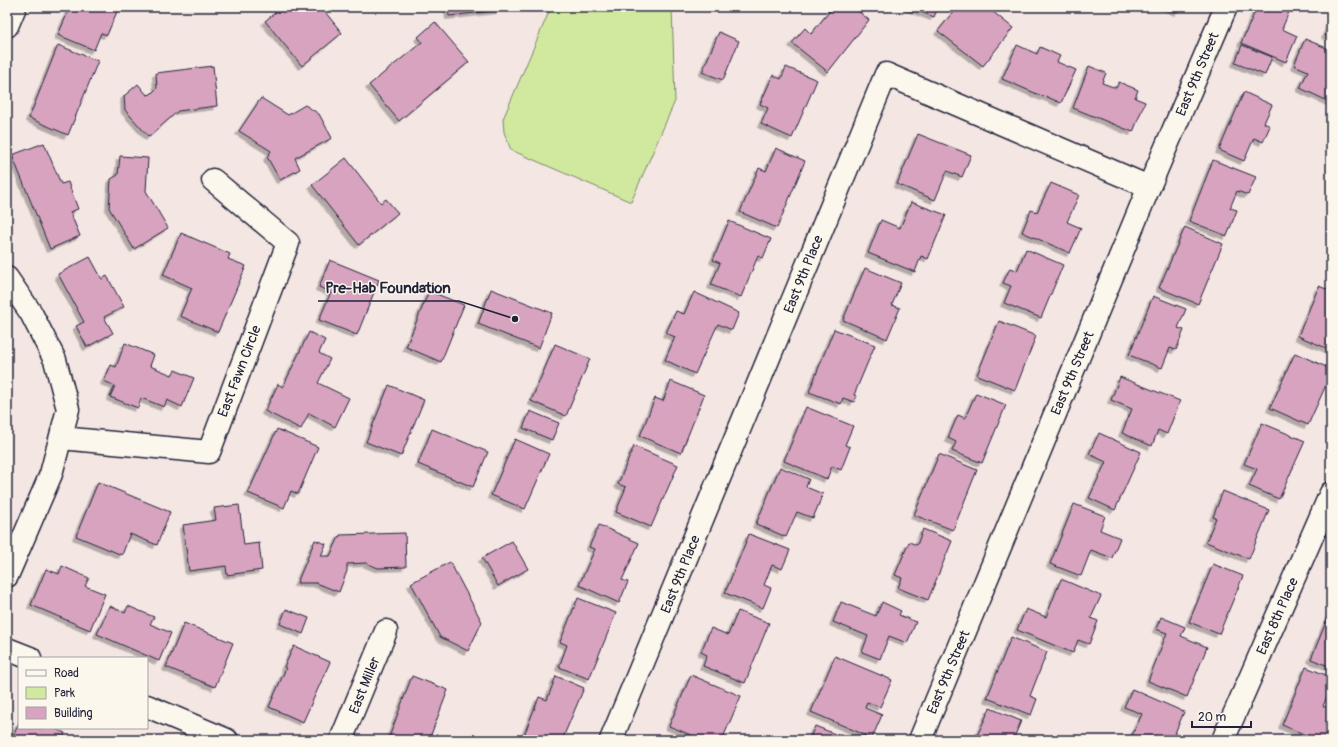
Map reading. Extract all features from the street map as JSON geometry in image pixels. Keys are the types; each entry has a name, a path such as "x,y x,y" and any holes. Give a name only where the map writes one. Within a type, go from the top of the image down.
{"street":[{"path":"7,26 15,7"},
{"name":"East 9th Street","path":"920,740 1149,187 1226,7"},
{"name":"East 9th Place","path":"611,740 886,74 1149,187"},
{"name":"East Fawn Circle","path":"61,438 208,452 288,243 213,180"},
{"path":"7,576 51,474 68,409 55,360 31,313 8,282"},
{"name":"East 8th Place","path":"1223,740 1331,493"},
{"name":"East Miller","path":"341,740 386,631"},
{"path":"7,649 27,657"},
{"path":"148,706 222,739"}],"green space":[{"path":"551,7 672,7 675,101 631,202 511,150 504,132 503,119"}],"building":[{"path":"70,7 119,7 107,35 101,33 94,50 58,35"},
{"path":"282,7 321,7 342,33 302,66 265,21"},
{"path":"448,7 499,7 500,10 449,16"},
{"path":"833,7 853,7 869,20 828,72 792,43 805,28 811,34"},
{"path":"908,7 938,7 934,17"},
{"path":"957,7 975,7 981,12 985,7 987,7 1013,28 983,66 938,31"},
{"path":"1167,7 1180,7 1178,12"},
{"path":"1257,7 1291,7 1282,29 1297,36 1286,62 1241,43"},
{"path":"1331,20 1331,37 1325,35"},
{"path":"435,22 469,62 399,121 369,85 422,42 418,37"},
{"path":"719,32 739,41 723,80 702,72"},
{"path":"1305,39 1329,49 1331,45 1330,102 1300,88 1308,71 1294,65"},
{"path":"58,45 98,61 68,135 29,118"},
{"path":"1017,45 1037,54 1040,47 1060,56 1057,62 1076,70 1061,103 1002,79"},
{"path":"1242,45 1272,57 1265,75 1235,63"},
{"path":"213,66 217,106 178,111 149,137 125,110 124,96 138,84 147,95 151,94 157,88 156,73"},
{"path":"1089,66 1106,73 1102,83 1116,88 1119,82 1138,90 1135,98 1145,102 1133,132 1073,108"},
{"path":"786,67 817,80 792,138 761,124 768,108 760,104 773,75 781,79"},
{"path":"1244,92 1272,105 1264,123 1270,126 1263,142 1254,138 1244,161 1219,150"},
{"path":"261,98 288,115 305,105 319,114 332,138 295,158 300,169 280,180 267,157 271,151 239,131"},
{"path":"918,134 971,155 962,177 947,171 935,200 897,184"},
{"path":"44,143 61,184 68,182 78,209 70,212 80,236 50,249 12,155"},
{"path":"776,148 805,161 777,228 740,212 759,168 766,171"},
{"path":"120,156 148,158 146,191 168,228 134,249 109,208 111,179 118,175"},
{"path":"346,158 381,203 386,199 398,213 359,245 312,185"},
{"path":"1213,160 1256,177 1248,195 1237,191 1230,208 1237,210 1227,236 1189,221"},
{"path":"1051,183 1079,195 1067,222 1081,228 1070,253 1022,232 1031,210 1037,212"},
{"path":"911,202 946,215 928,259 921,256 915,272 868,253 881,220 900,228"},
{"path":"729,221 771,239 763,258 758,256 741,297 711,285 720,263 713,260"},
{"path":"1185,227 1223,244 1198,304 1159,288"},
{"path":"181,233 230,254 228,259 246,266 218,332 180,316 192,288 163,275"},
{"path":"1026,249 1063,265 1041,318 1004,303 1011,286 1003,283 1010,268 1017,271"},
{"path":"90,257 102,279 107,276 124,307 104,317 113,333 87,347 76,326 84,322 58,274"},
{"path":"330,260 379,280 357,335 319,320 331,292 319,287"},
{"path":"865,268 901,283 892,305 900,308 887,339 843,320"},
{"path":"1319,286 1331,291 1331,350 1298,336"},
{"path":"491,289 552,313 539,348 478,324"},
{"path":"429,291 464,305 441,362 406,347"},
{"path":"694,292 739,313 732,330 718,324 695,374 665,360 675,337 666,333 676,311 684,314"},
{"path":"1153,296 1186,309 1178,328 1184,330 1176,350 1170,348 1162,368 1129,355"},
{"path":"999,321 1036,336 1015,390 977,375"},
{"path":"834,329 875,345 854,395 857,396 854,402 843,398 841,404 809,392"},
{"path":"309,332 325,340 319,353 330,359 318,383 349,398 335,427 309,413 301,429 265,411 278,384 283,387"},
{"path":"125,343 154,355 150,366 172,375 175,370 194,378 182,407 167,400 164,407 141,398 138,408 110,397 115,386 104,381 111,365 116,367"},
{"path":"555,344 590,359 566,416 531,401"},
{"path":"1295,353 1331,369 1331,374 1308,425 1270,408"},
{"path":"1120,377 1180,401 1167,434 1158,430 1152,446 1122,433 1132,409 1111,400"},
{"path":"671,381 704,395 681,453 640,436 655,398 663,401"},
{"path":"389,385 424,400 401,456 366,442"},
{"path":"976,393 1006,405 982,463 952,451 956,442 948,438 958,415 965,418"},
{"path":"806,407 853,426 845,445 850,447 841,470 832,466 827,479 784,461"},
{"path":"530,411 559,423 552,440 523,428"},
{"path":"1262,423 1305,441 1279,499 1249,486 1257,469 1244,464"},
{"path":"277,429 318,447 298,494 291,491 284,508 248,493"},
{"path":"432,429 488,452 473,487 418,464"},
{"path":"1099,433 1141,452 1115,510 1089,498 1106,462 1089,454"},
{"path":"515,439 549,454 525,509 491,495"},
{"path":"634,446 678,465 651,527 616,512 626,487 618,484"},
{"path":"939,454 977,470 953,530 914,515"},
{"path":"780,467 809,479 806,487 823,494 813,518 797,512 786,537 756,524"},
{"path":"98,482 170,512 157,545 130,534 122,555 76,536"},
{"path":"1223,491 1269,510 1249,559 1206,542 1216,518 1213,517"},
{"path":"1074,504 1105,516 1100,530 1120,538 1112,558 1091,550 1081,576 1050,564"},
{"path":"239,505 244,545 259,543 262,570 227,575 226,566 189,571 183,525 216,520 214,508"},
{"path":"599,525 639,543 622,580 628,582 619,603 579,585 595,549 589,547"},
{"path":"923,529 952,541 928,600 898,588 902,578 895,575 909,542 917,545"},
{"path":"405,533 406,567 378,568 366,563 347,564 347,571 339,592 316,583 297,583 315,540 326,544 321,556 330,556 340,535"},
{"path":"749,534 790,550 782,569 772,565 764,585 771,588 763,608 725,593"},
{"path":"512,541 528,569 498,586 482,558"},
{"path":"450,562 482,622 468,651 440,637 411,583"},
{"path":"1213,564 1243,576 1219,634 1189,622"},
{"path":"62,566 89,578 85,586 105,594 90,630 31,605 46,569 59,574"},
{"path":"1061,579 1101,596 1091,618 1098,621 1089,644 1078,640 1073,653 1017,630 1026,609 1046,617"},
{"path":"578,598 616,613 589,679 559,667 567,645 560,642"},
{"path":"841,602 876,616 882,602 901,611 899,615 916,622 907,643 889,636 880,659 862,652 868,636 833,622"},
{"path":"110,606 125,613 128,606 154,617 150,624 171,633 159,661 97,634"},
{"path":"286,609 309,618 303,634 280,624"},
{"path":"1331,610 1331,667 1311,659"},
{"path":"738,611 769,623 745,683 703,666 707,655 701,652 711,628 728,635"},
{"path":"1161,617 1185,627 1181,636 1207,647 1187,697 1148,681 1167,633 1156,629"},
{"path":"184,623 233,643 215,687 166,667"},
{"path":"1011,637 1047,652 1030,696 1037,699 1031,715 987,698"},
{"path":"294,646 330,662 303,722 269,707 286,668 284,667"},
{"path":"835,656 892,680 880,707 867,702 865,708 882,715 872,738 811,712"},
{"path":"1306,667 1331,677 1331,687 1323,706 1331,709 1325,725 1331,728 1330,740 1318,740 1282,725"},
{"path":"691,675 741,696 722,740 703,740 669,726"},
{"path":"412,676 448,690 429,740 388,740"},
{"path":"556,676 584,688 562,740 522,740 539,697 547,700"},
{"path":"1132,689 1184,712 1172,740 1130,740 1142,714 1124,707"},
{"path":"990,708 1021,721 1013,740 975,740"},
{"path":"18,725 18,729 56,729 65,733 62,740 12,740"},
{"path":"815,726 850,740 809,740"}],"place":[{"name":"Pre-Hab Foundation","path":"515,319"}]}
